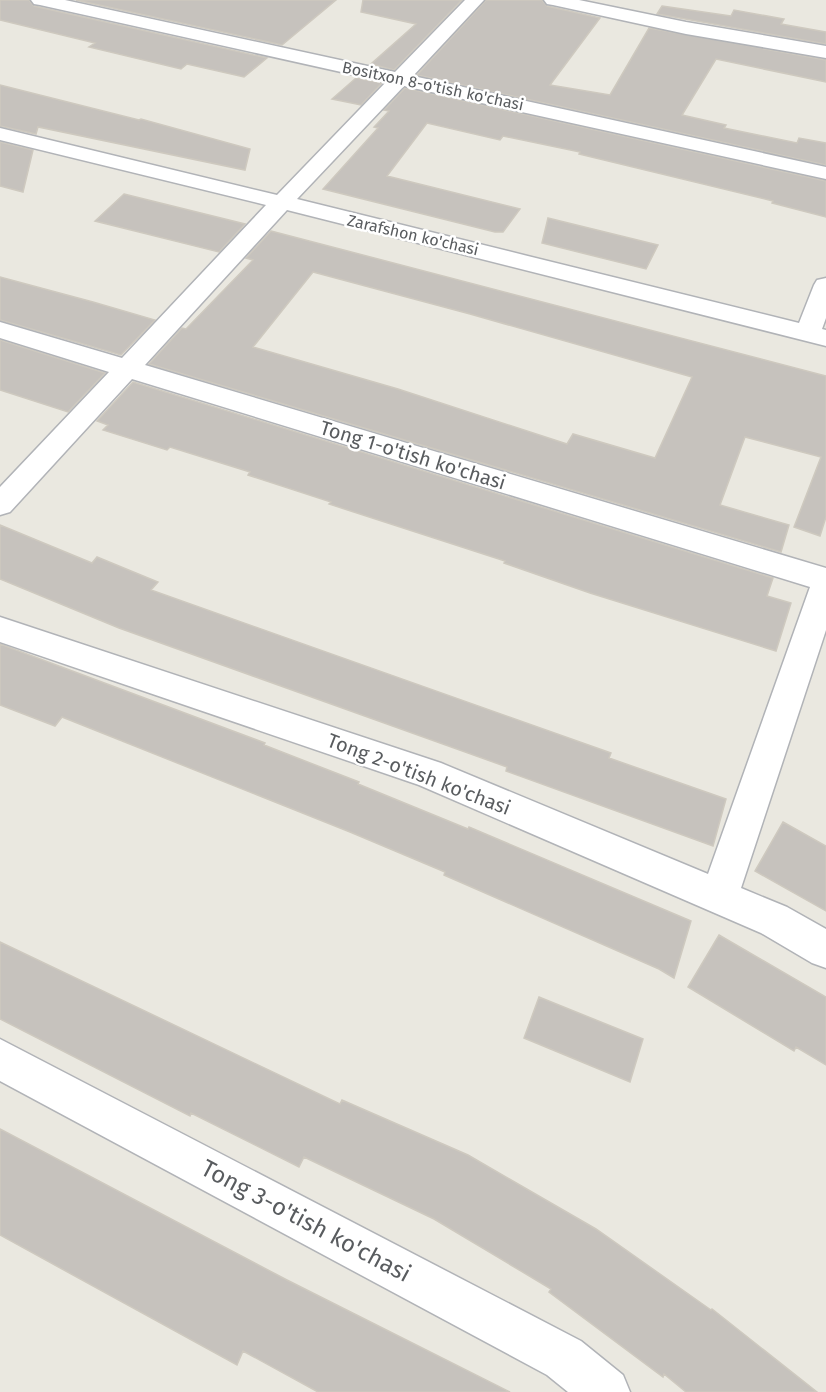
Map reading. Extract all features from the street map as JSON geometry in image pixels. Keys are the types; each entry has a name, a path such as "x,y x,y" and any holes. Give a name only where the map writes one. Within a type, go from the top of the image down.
{"street":[{"name":"Bositxon 8-o'tish ko'chasi","path":"40,0 826,173"},
{"path":"0,505 281,203 402,79 475,0"},
{"path":"553,0 686,28 826,52"},
{"name":"Zarafshon ko'chasi","path":"0,134 817,335"},
{"path":"817,335 826,285"},
{"name":"Tong 1-o'tish ko'chasi","path":"0,330 826,582"},
{"path":"719,897 826,582"},
{"name":"Tong 2-o'tish ko'chasi","path":"0,629 429,774 774,920 826,950"},
{"name":"Tong 3-o'tish ko'chasi","path":"0,1059 564,1358 606,1392"}],"building":[{"path":"0,0 29,0 34,6 267,58 244,77 187,64 181,69 89,47 95,43 0,20"},
{"path":"76,0 336,0 282,45"},
{"path":"363,0 462,0 394,70 371,64 416,24 361,12"},
{"path":"486,0 542,0 547,6 600,18 550,85 610,95 649,28 826,60 826,82 716,59 682,115 726,125 724,128 797,143 799,138 826,143 826,165 417,75"},
{"path":"662,6 731,16 734,10 784,19 781,24 826,32 826,44 657,14"},
{"path":"356,78 382,83 361,105 332,99"},
{"path":"0,85 141,119 250,149 245,170 38,127 36,134 0,126"},
{"path":"405,88 826,181 826,217 772,203 773,201 579,154 580,152 503,136 500,140 427,123 387,176 520,209 503,232 495,232 323,189 378,128 374,127 389,111 384,110"},
{"path":"0,142 33,150 23,192 0,186"},
{"path":"124,194 245,224 219,252 95,221"},
{"path":"548,218 658,245 646,269 542,243"},
{"path":"271,231 826,376 826,517 820,536 794,527 821,457 745,437 720,505 789,525 781,552 149,364 182,328 186,329 253,260 246,258","holes":["313,272 692,377 655,458 573,434 567,444 398,389 253,347"]},
{"path":"0,277 155,320 121,355 0,320"},
{"path":"0,340 105,373 68,412 0,390"},
{"path":"133,382 773,578 767,596 791,603 776,651 590,593 504,563 505,561 329,504 331,502 248,475 250,472 170,447 167,450 103,430 108,425 97,421"},
{"path":"0,525 92,563 97,557 158,582 151,590 611,753 609,758 726,799 713,846 506,771 507,767 119,628 0,579"},
{"path":"0,644 265,743 264,745 359,782 358,784 468,829 469,827 691,921 674,978 659,969 444,875 445,872 350,832 62,717 55,726 0,705"},
{"path":"783,822 826,846 826,911 755,871"},
{"path":"719,935 826,997 826,1065 796,1047 794,1051 688,987"},
{"path":"0,942 340,1104 342,1100 468,1155 596,1229 712,1309 817,1392 686,1392 549,1292 551,1289 434,1219 304,1157 299,1167 191,1113 190,1116 0,1019"},
{"path":"539,997 643,1039 630,1082 524,1038"},
{"path":"0,1129 287,1280 510,1392 318,1392 243,1351 237,1365 0,1235"}]}
